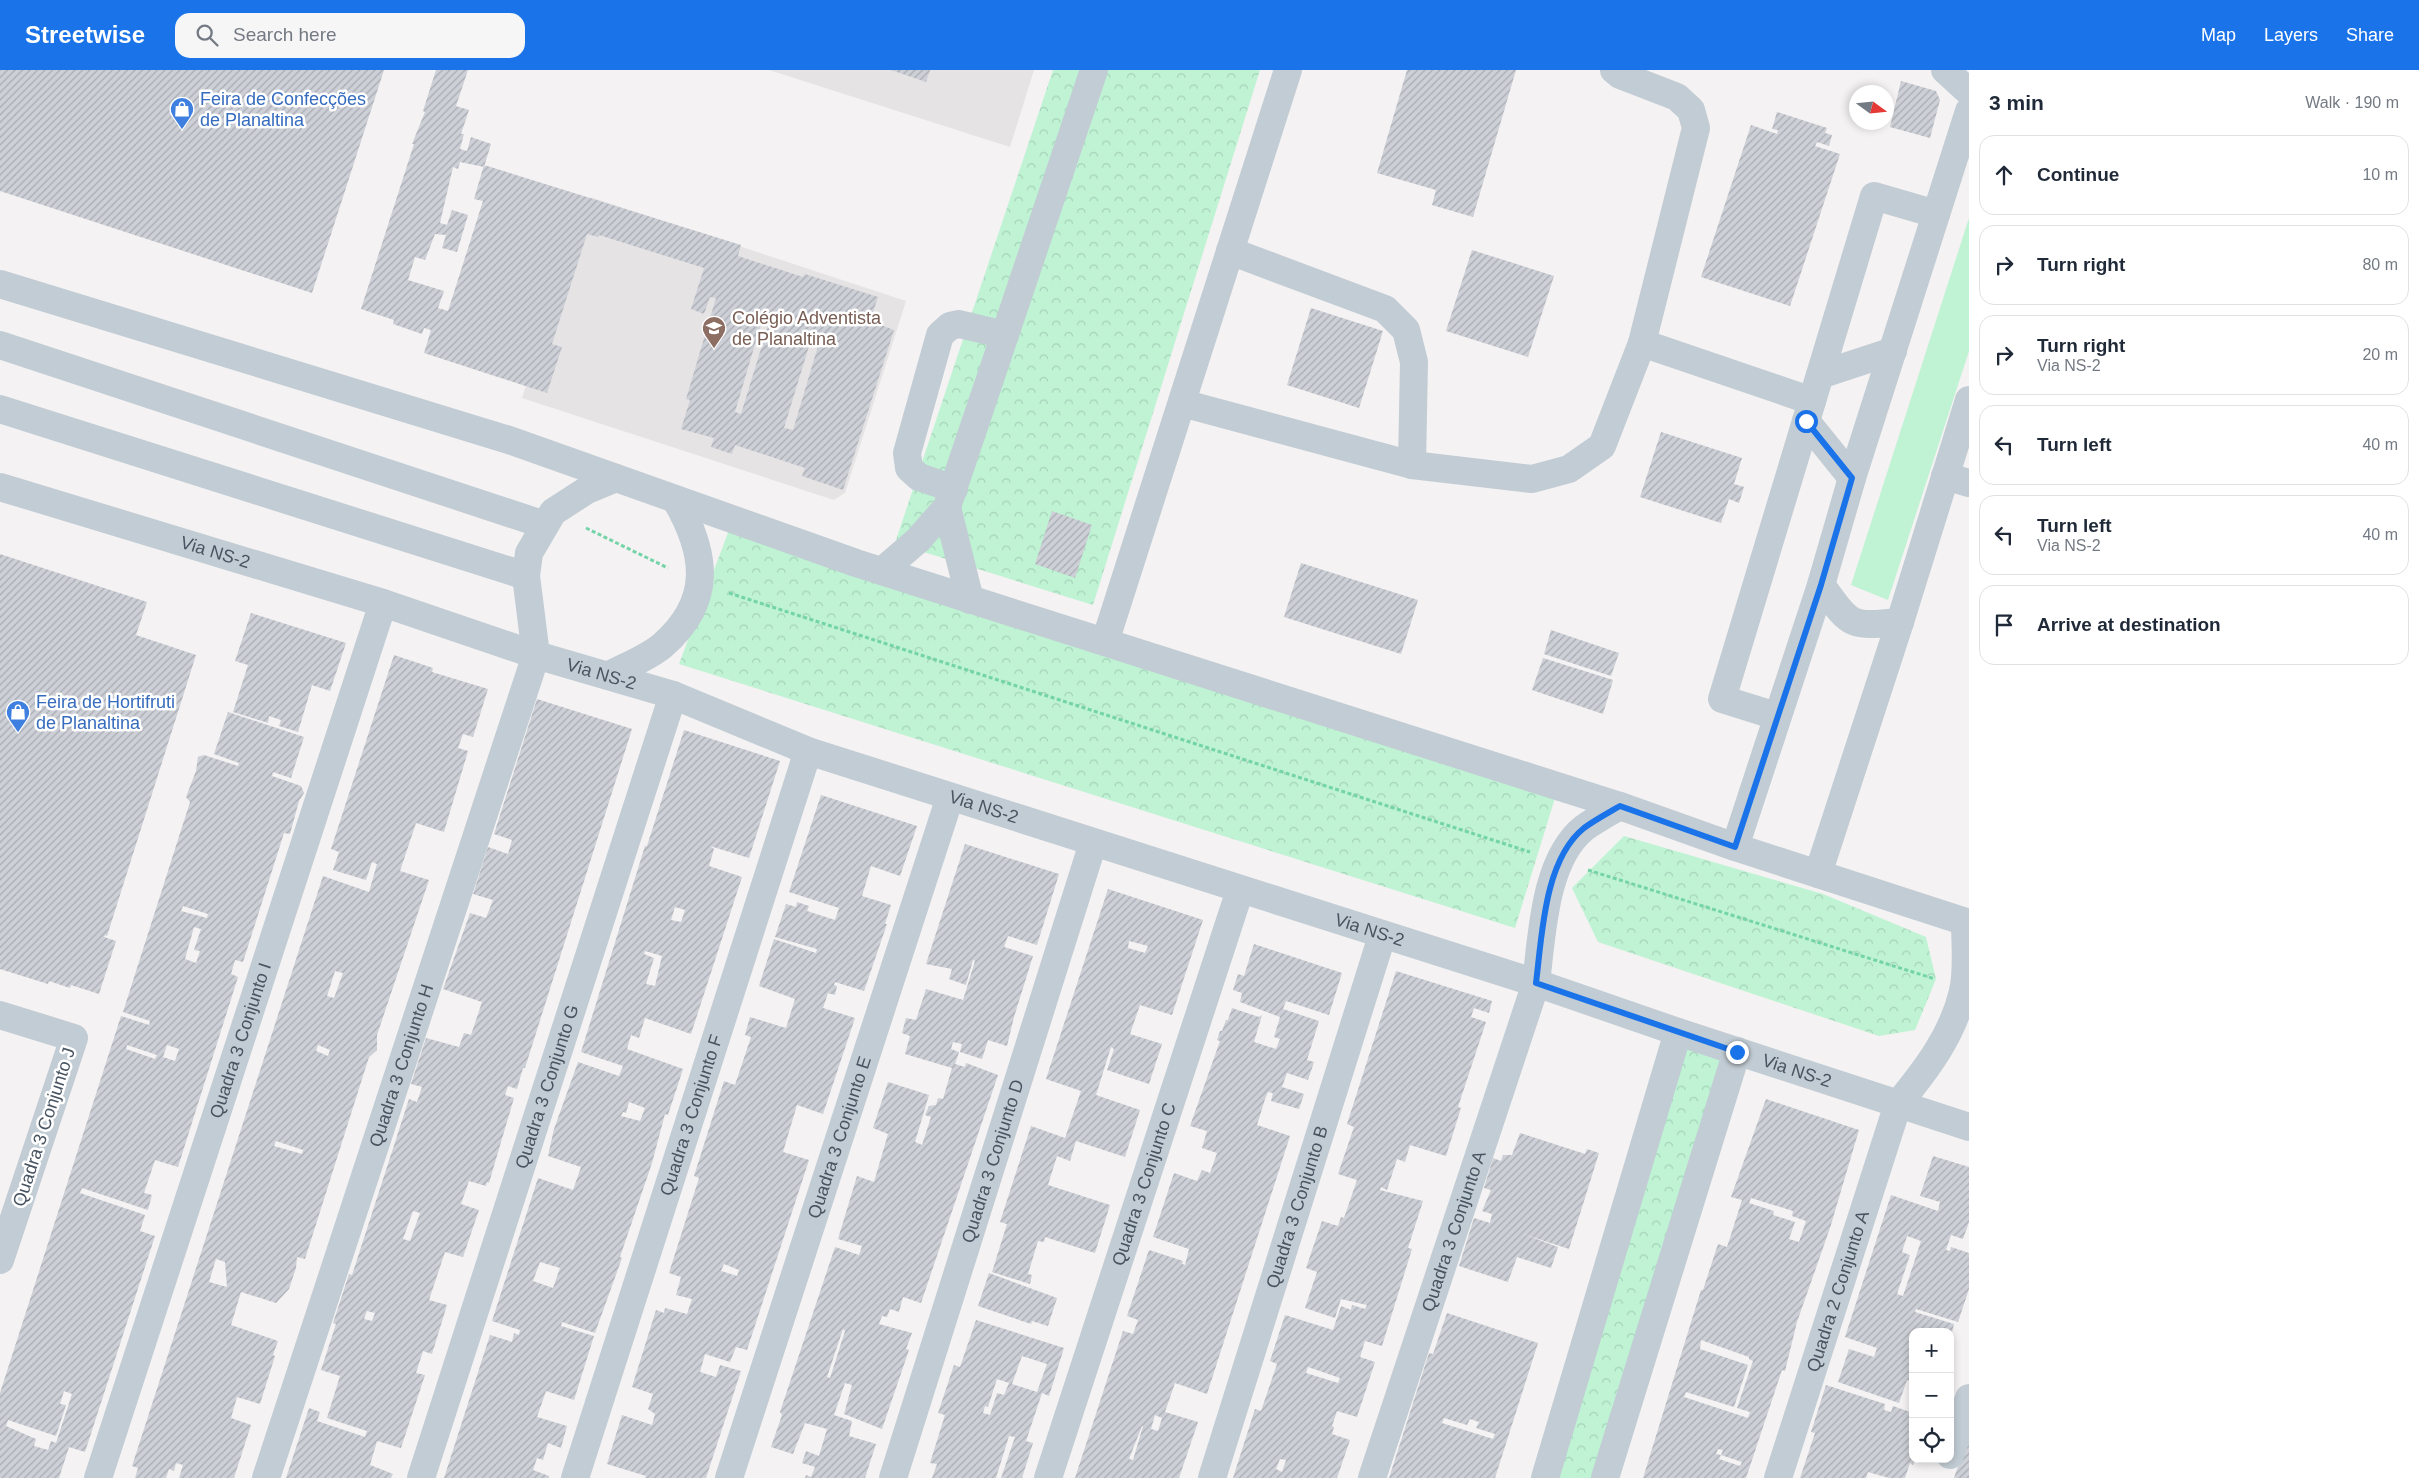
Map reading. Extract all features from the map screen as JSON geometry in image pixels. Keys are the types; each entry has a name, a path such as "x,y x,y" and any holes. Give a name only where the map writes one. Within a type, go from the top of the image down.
{"street":[{"path":"882,571 918,540 950,498 1094,70"},
{"path":"1105,642 1288,70"},
{"path":"1182,403 1412,465 1532,479 1569,469 1602,446 1642,343 1696,128 1691,110 1677,97 1620,75 1614,70"},
{"path":"1945,70 1969,92"},
{"path":"1735,847 1776,716 1821,585 1852,478 1969,111"},
{"path":"1776,716 1722,699 1874,196 1936,214"},
{"path":"1230,250 1385,309 1406,330 1414,362 1412,465"},
{"path":"0,284 500,437 882,571 1620,806 1735,847 1967,922 1964,990 1952,1022 1934,1060 1898,1104"},
{"path":"970,600 950,498 909,468 907,453 940,335 950,326 959,324 1005,335"},
{"path":"1642,343 1809,411 1852,478"},
{"path":"0,346 549,518"},
{"path":"1820,375 1893,351"},
{"path":"1818,874 1900,622 1957,479 1969,400"},
{"path":"0,408 526,576"},
{"path":"536,655 526,576 529,554 549,518 587,490 616,478"},
{"name":"Via NS-2","path":"0,487 383,603 536,655 673,695 808,751 1382,936 1536,983 1737,1052 1969,1127"},
{"path":"609,675 661,646 688,619 701,584 696,545 689,523 676,500"},
{"path":"1821,585 1850,622 1868,626 1900,622"},
{"name":"Quadra 3 Conjunto I","path":"98,1478 383,603"},
{"name":"Quadra 3 Conjunto H","path":"266,1478 536,655"},
{"name":"Quadra 3 Conjunto G","path":"421,1478 673,695"},
{"name":"Quadra 3 Conjunto F","path":"575,1478 808,751"},
{"name":"Quadra 3 Conjunto E","path":"729,1478 950,797"},
{"path":"1558,861 1582,829 1620,806"},
{"name":"Quadra 3 Conjunto D","path":"892,1478 1093,843"},
{"name":"Quadra 3 Conjunto A","path":"1372,1478 1536,983 1548,898 1558,861"},
{"name":"Quadra 3 Conjunto C","path":"1048,1478 1240,890"},
{"name":"Quadra 3 Conjunto B","path":"1212,1478 1382,936"},
{"name":"Quadra 3 Conjunto J","path":"0,1015 74,1038 0,1260"},
{"path":"1545,1478 1678,1032"},
{"path":"1605,1478 1737,1052"},
{"name":"Quadra 2 Conjunto A","path":"1778,1478 1898,1104"},
{"path":"1954,1443 1969,1398"},
{"path":"1943,1478 1948,1463"}],"path":[{"path":"549,518 701,584 1558,861 1936,979 1964,990"}],"shaded area":[{"path":"769,70 1034,70 1010,147"},
{"name":"Colégio Adventista de Planaltina","path":"590,197 906,301 845,493 834,500 522,398"}],"green space":[{"path":"1053,70 1260,70 1093,605 895,543"},
{"path":"1969,218 1969,351 1888,600 1851,585"},
{"path":"729,530 1555,798 1515,928 679,664"},
{"path":"1624,836 1823,894 1926,937 1936,979 1915,1030 1879,1036 1598,942 1572,888"},
{"path":"1685,1045 1725,1057 1591,1478 1556,1478"}],"building":[{"name":"Feira de Confecções de Planaltina","path":"0,70 384,70 312,293 0,191"},
{"path":"436,70 468,70 456,106 469,110 461,134 464,134 460,149 467,151 471,137 491,144 485,165 741,245 738,256 803,277 805,274 878,297 870,321 894,330 843,490 802,476 805,468 735,445 732,454 711,447 714,438 681,429 690,400 686,399 716,298 710,297 704,314 691,309 704,268 599,235 598,237 587,234 552,344 562,347 547,393 424,353 431,330 424,328 422,334 393,324 394,320 361,309 414,144 412,144 425,112 423,111","holes":["460,162 483,167 474,199 483,201 448,311 438,308 444,291 408,280 415,257 425,260 435,234 446,235 442,248 457,252 468,215 452,210 447,225 440,223 453,167 458,169","763,317 770,319 741,414 735,412","813,333 821,336 793,430 784,428"]},
{"path":"891,70 930,70 926,82"},
{"path":"1407,70 1516,70 1473,217 1432,205 1436,190 1377,173"},
{"path":"1901,81 1936,91 1940,100 1930,138 1894,128 1894,110"},
{"path":"1777,112 1827,128 1825,133 1832,135 1829,146 1817,142 1815,146 1840,154 1790,306 1701,277 1751,125 1777,134 1778,130 1772,129"},
{"path":"1472,250 1554,276 1528,357 1446,331"},
{"path":"1311,308 1383,331 1359,408 1287,385"},
{"path":"1661,432 1742,458 1734,484 1744,487 1739,503 1729,499 1721,523 1640,497"},
{"path":"1052,511 1092,525 1075,578 1035,564"},
{"path":"0,554 147,602 136,635 196,655 107,936 105,935 104,937 116,941 99,994 71,985 70,988 49,981 48,984 0,969"},
{"path":"1301,563 1418,600 1401,654 1284,617"},
{"path":"251,613 346,643 330,691 312,685 298,732 279,726 281,720 269,716 268,723 233,712 248,665 235,661"},
{"path":"1551,630 1619,653 1611,676 1544,654"},
{"path":"394,655 433,668 432,672 488,689 473,737 463,734 458,748 468,751 444,832 416,823 400,871 429,880 377,1035 377,1050 369,1057 305,1259 297,1257 296,1268 289,1289 276,1303 241,1292 231,1325 278,1341 260,1404 237,1397 231,1418 251,1425 234,1478 179,1478 183,1465 176,1463 174,1471 169,1469 166,1478 135,1478 138,1468 132,1466 323,876 369,892 377,864 372,862 366,880 333,870 339,852 331,849","holes":["335,971 343,973 334,998 327,996","318,1045 330,1050 328,1056 316,1051","276,1141 303,1150 302,1154 274,1146","216,1259 225,1262 227,1287 209,1282"]},
{"path":"1543,658 1613,680 1603,714 1532,690"},
{"path":"537,699 632,729 525,1068 523,1068 517,1089 508,1086 505,1095 514,1098 489,1183 487,1182 486,1186 469,1181 461,1204 479,1210 463,1257 445,1252 429,1300 447,1305 432,1354 423,1351 416,1373 425,1375 401,1448 377,1441 370,1465 393,1474 391,1478 286,1478 309,1408 320,1412 317,1421 365,1437 367,1431 327,1418 340,1376 321,1370 336,1324 333,1323 349,1274 352,1275 409,1099 417,1102 422,1087 411,1084 426,1038 459,1047 464,1033 471,1035 482,1002 443,989 470,913 486,918 493,900 473,894 488,847 508,854 512,840 494,834","holes":["413,1211 420,1213 410,1241 403,1239","367,1311 375,1313 372,1321 364,1319"]},
{"path":"228,712 304,737 291,778 273,772 272,776 301,786 304,793 299,801 290,834 284,833 243,962 235,960 231,974 238,977 178,1167 155,1160 144,1193 152,1195 148,1210 82,1188 80,1193 145,1215 140,1231 155,1236 85,1452 69,1447 59,1478 0,1478 0,1393 121,1016 149,1025 150,1021 123,1012 190,802 186,797 196,771 198,757 204,755 238,766 239,763 214,754","holes":["183,906 208,914 207,918 181,911","194,927 201,929 194,950 200,951 196,963 185,959","127,1045 157,1055 155,1059 126,1049","167,1045 179,1049 175,1061 163,1057","64,1391 72,1394 56,1443 51,1441 48,1450 34,1446 36,1439 6,1426 8,1420 56,1436 66,1405 60,1404"]},
{"path":"684,730 780,761 749,858 710,846 714,849 709,866 742,877 691,1034 645,1018 639,1038 631,1035 627,1049 683,1069 668,1115 665,1114 652,1163 620,1257 622,1258 595,1333 562,1322 561,1326 594,1336 574,1400 546,1391 537,1417 567,1426 561,1448 548,1443 543,1460 537,1458 533,1470 549,1476 549,1478 444,1478 490,1335 512,1342 514,1333 519,1335 520,1330 492,1321 538,1178 573,1190 581,1167 548,1156 554,1129 578,1062 619,1076 623,1066 581,1052 645,846 647,846","holes":["675,907 685,910 681,922 671,920","645,951 662,956 655,986 646,984 654,958 644,954","629,1102 645,1108 640,1121 621,1116 623,1112 626,1113","540,1262 560,1268 553,1288 533,1281"]},
{"path":"821,795 917,826 900,876 871,866 862,896 891,905 885,924 887,924 864,991 835,982 834,985 837,986 835,995 828,993 823,1008 855,1018 823,1114 797,1105 783,1152 809,1160 747,1350 736,1347 730,1362 705,1354 700,1372 716,1377 720,1365 741,1371 706,1478 645,1478 646,1476 607,1464 622,1415 652,1425 655,1414 648,1409 653,1394 632,1387 656,1310 664,1313 665,1308 687,1314 692,1299 676,1295 681,1277 669,1273 699,1178 694,1176 724,1081 735,1085 751,1037 745,1035 750,1017 786,1028 795,999 759,986 774,939 816,953 817,949 775,937 786,904 796,907 797,902 809,906 807,911 835,920 839,908 789,892","holes":["724,1264 739,1270 737,1276 721,1271"]},
{"path":"965,844 1059,874 1037,945 1008,936 1004,947 1033,956 1007,1046 988,1040 982,1059 960,1052 962,1044 953,1042 951,1049 959,1052 955,1064 965,1067 966,1063 998,1075 921,1303 903,1297 899,1312 890,1309 887,1317 882,1316 879,1324 912,1333 906,1349 909,1350 882,1429 844,1414 852,1385 845,1383 834,1415 852,1421 849,1436 876,1444 865,1478 805,1478 806,1475 811,1477 815,1467 802,1463 806,1451 819,1456 827,1429 805,1423 793,1454 771,1447 782,1415 780,1412 835,1247 859,1255 862,1246 838,1239 857,1176 874,1182 888,1134 873,1128 888,1082 929,1095 915,1142 922,1145 931,1117 925,1115 929,1106 936,1105 938,1098 943,1099 952,1068 905,1054 910,1036 902,1033 906,1018 916,1020 926,989 963,1000 975,961 973,960 966,985 949,979 952,969 926,964","holes":["843,1329 845,1331 830,1378 827,1377"]},
{"path":"1108,889 1203,920 1172,1015 1140,1005 1130,1034 1162,1044 1149,1084 1107,1070 1114,1049 1111,1047 1096,1095 1140,1110 1125,1157 1076,1141 1070,1161 1057,1156 1048,1185 1110,1205 1095,1253 1045,1237 1044,1242 1038,1241 1028,1274 1032,1275 1030,1284 992,1272 1007,1224 1000,1222 1031,1126 1065,1138 1081,1091 1046,1079","holes":["1129,941 1148,946 1145,953 1128,948"]},
{"path":"1254,944 1342,973 1329,1015 1286,1001 1283,1009 1319,1021 1307,1060 1314,1062 1308,1080 1287,1073 1282,1087 1304,1094 1299,1109 1271,1101 1273,1093 1268,1092 1265,1099 1257,1125 1290,1136 1207,1394 1175,1383 1165,1412 1198,1422 1179,1478 1075,1478 1123,1331 1133,1334 1138,1320 1127,1316 1149,1250 1183,1261 1182,1264 1185,1265 1189,1249 1153,1237 1174,1173 1197,1181 1202,1170 1210,1173 1217,1153 1202,1148 1207,1131 1190,1126 1220,1041 1217,1040 1220,1031 1222,1031 1226,1020 1228,1020 1232,1008 1259,1017 1262,1015 1254,1042 1276,1049 1280,1039 1274,1037 1280,1017 1240,1002 1242,993 1233,990 1238,974 1244,976","holes":["1155,1415 1162,1418 1158,1431 1151,1429","1142,1426 1133,1460 1129,1459"]},
{"path":"1396,971 1492,1001 1489,1013 1474,1008 1471,1017 1486,1022 1458,1107 1461,1108 1446,1156 1410,1145 1405,1162 1397,1159 1387,1190 1381,1187 1380,1190 1423,1201 1408,1248 1412,1249 1382,1346 1365,1341 1360,1357 1375,1362 1357,1417 1337,1411 1332,1426 1334,1427 1332,1434 1350,1440 1337,1478 1233,1478 1255,1409 1261,1411 1277,1364 1270,1361 1285,1315 1333,1330 1341,1306 1351,1310 1352,1305 1365,1309 1367,1305 1341,1299 1335,1318 1305,1308 1317,1272 1306,1268 1322,1221 1338,1226 1341,1217 1344,1218 1357,1180 1338,1174 1354,1127 1347,1124","holes":["1308,1367 1340,1378 1338,1383 1306,1373","1280,1459 1286,1460 1282,1472 1276,1469"]},
{"path":"1766,1099 1859,1130 1830,1228 1797,1322 1785,1371 1782,1370 1746,1478 1643,1478 1701,1290 1703,1290 1718,1244 1727,1247 1742,1200 1731,1197","holes":["1751,1198 1793,1211 1792,1216 1806,1221 1799,1242 1789,1239 1795,1222 1773,1215 1774,1211 1749,1203","1701,1340 1749,1357 1753,1361 1737,1408 1750,1412 1748,1418 1684,1397 1686,1392 1734,1407 1748,1365 1700,1349","1718,1449 1723,1450 1721,1455 1716,1454","1721,1455 1742,1462 1740,1466 1719,1459"]},
{"path":"1520,1133 1585,1154 1587,1149 1599,1153 1569,1249 1523,1234 1558,1247 1551,1268 1517,1257 1508,1282 1459,1266 1474,1218 1490,1223 1492,1214 1482,1211 1491,1190 1484,1188 1493,1158 1501,1161 1503,1155 1512,1155"},
{"path":"1933,1156 1969,1167 1969,1222 1963,1239 1951,1235 1946,1250 1950,1251 1951,1247 1969,1253 1969,1289 1958,1322 1916,1309 1915,1312 1954,1324 1953,1328 1909,1328 1909,1381 1907,1380 1899,1403 1838,1382 1849,1349 1874,1357 1877,1348 1845,1337 1891,1195 1938,1211 1940,1202 1920,1196","holes":["1907,1236 1921,1241 1903,1296 1897,1294 1910,1255 1902,1252"]},
{"path":"989,1273 1057,1298 1048,1326 1032,1321 1031,1324 978,1306"},
{"path":"1447,1313 1538,1343 1495,1478 1389,1478 1429,1353 1433,1354","holes":["1444,1418 1467,1425 1470,1419 1479,1422 1476,1428 1495,1434 1493,1439 1442,1423"]},
{"path":"976,1320 1064,1348 1049,1396 1042,1393 1026,1441 1033,1443 1022,1478 1001,1478 1015,1437 1009,1436 996,1478 932,1478 937,1464 930,1463 945,1415 938,1413 954,1365 960,1367","holes":["1022,1356 1047,1364 1037,1392 1012,1384","997,1379 1009,1383 1004,1395 997,1393 990,1415 983,1413 985,1406 988,1407"]},
{"path":"1826,1385 1885,1404 1884,1410 1891,1412 1893,1406 1909,1412 1910,1463 1905,1478 1889,1478 1868,1472 1866,1478 1800,1478 1815,1433 1811,1432"},
{"path":"1969,1433 1969,1478 1954,1478"}],"place":[{"name":"Feira de Confecções de Planaltina","path":"182,130"},
{"name":"Colégio Adventista de Planaltina","path":"714,349"},
{"name":"Feira de Hortifruti de Planaltina","path":"18,733"}],"route":[{"path":"1737,1052 1536,983 1548,898 1558,861 1582,829 1620,806 1735,847 1776,716 1821,585 1852,478 1806,421"}]}
